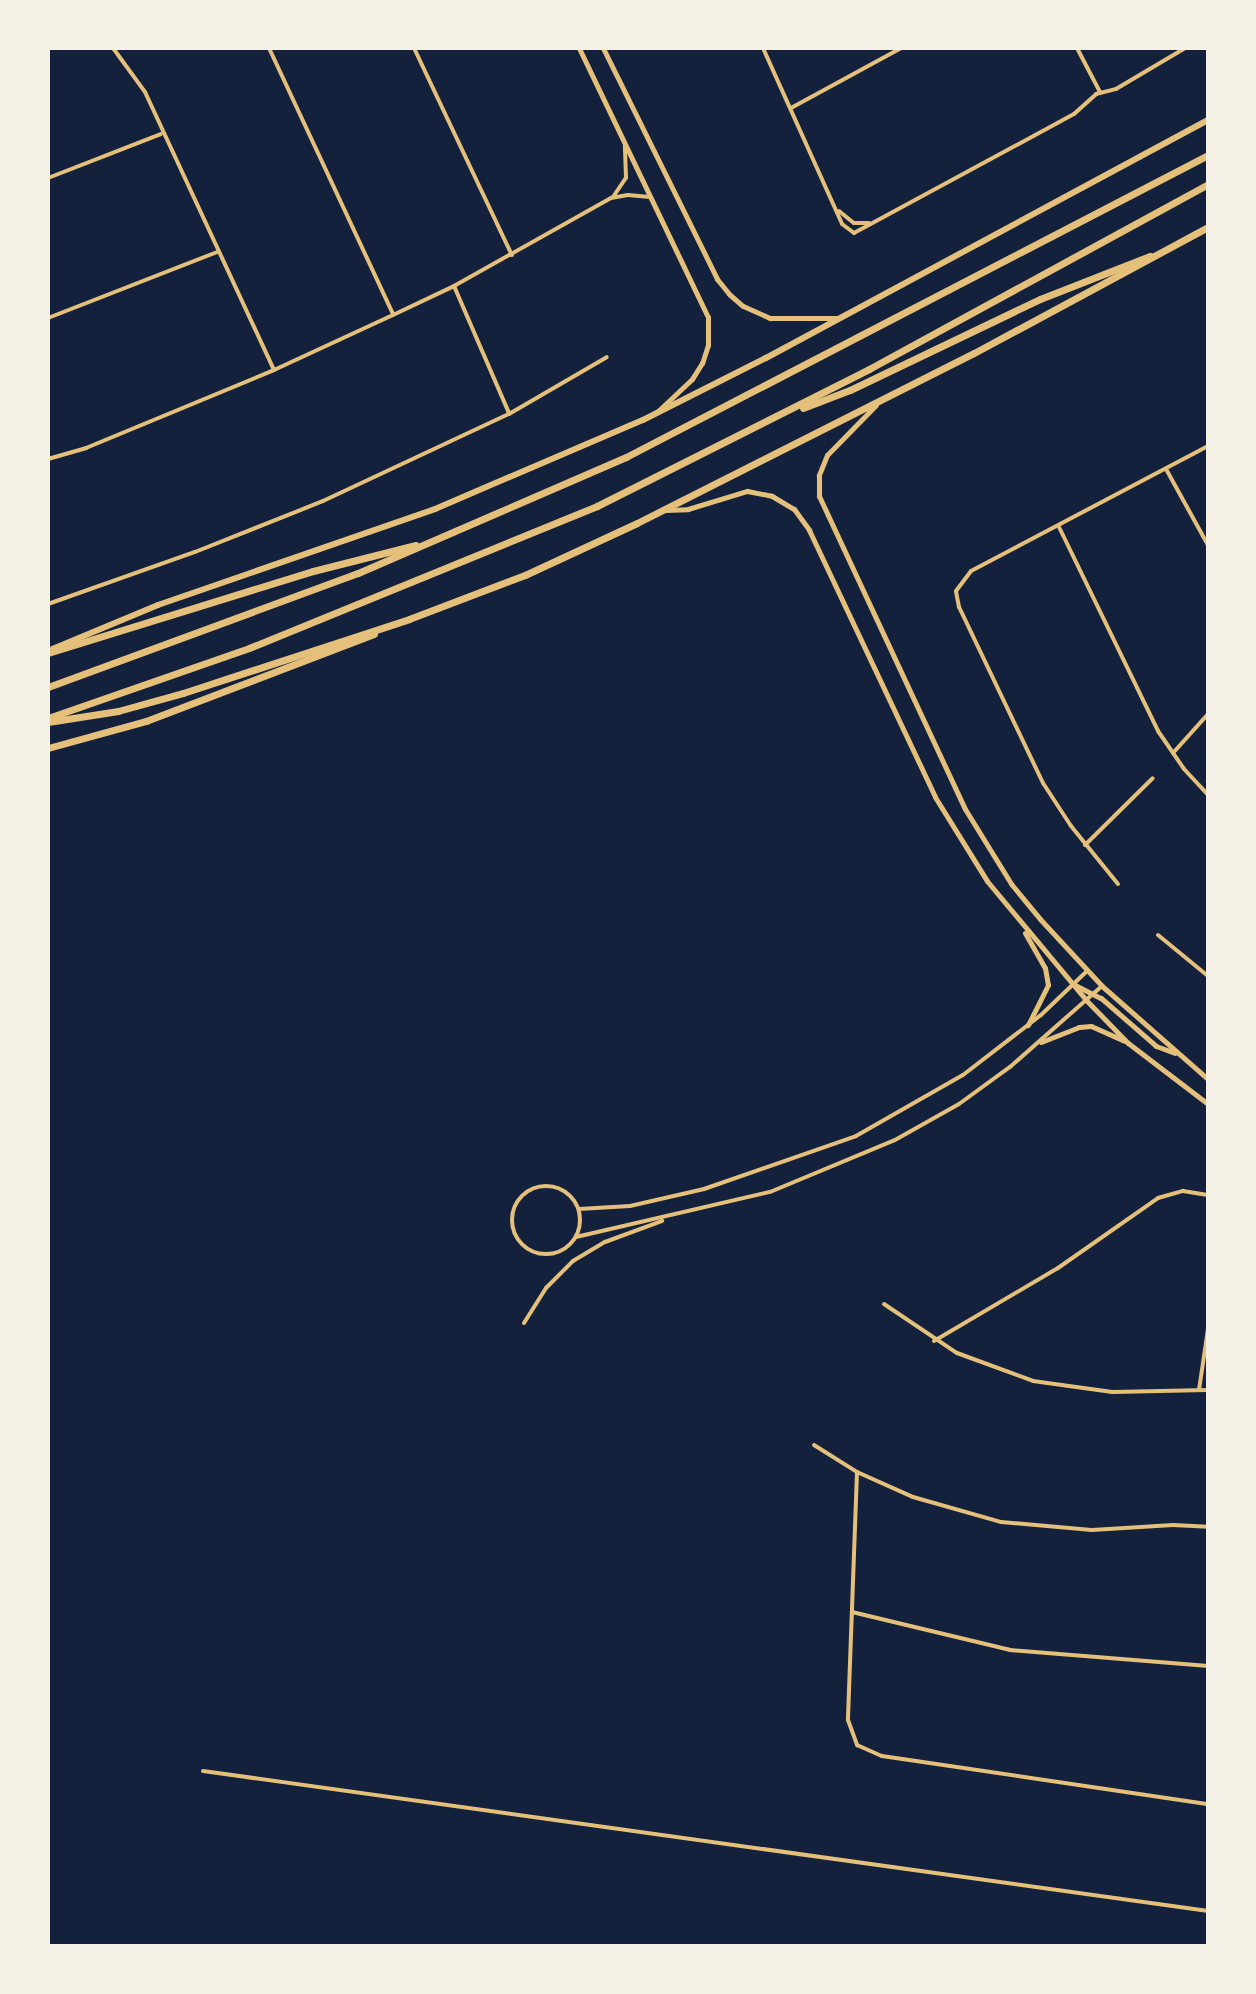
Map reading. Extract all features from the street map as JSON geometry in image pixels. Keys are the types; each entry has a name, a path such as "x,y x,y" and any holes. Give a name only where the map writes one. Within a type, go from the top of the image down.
{"main road":[{"path":"48,652 158,605 435,509 654,414 1208,120"},
{"path":"48,687 204,633 434,542 683,430 1207,155"},
{"path":"48,720 249,648 540,530 662,476 1208,184"},
{"path":"48,748 146,721 563,559 1041,319 1208,227"},
{"path":"781,414 850,390 1050,294 1164,252"},
{"path":"48,652 313,571 434,542"},
{"path":"48,720 97,716 161,700 409,619"}],"street":[{"path":"113,48 136,76 274,370"},
{"path":"269,48 393,315"},
{"path":"414,48 512,255"},
{"path":"579,48 698,291 709,326 706,354 692,379 654,414"},
{"path":"603,48 713,270 735,300 761,315 790,321 838,318"},
{"path":"763,48 835,206 849,231 859,232 872,222 1074,114 1098,93 1116,89 1185,48"},
{"path":"791,108 901,48"},
{"path":"1077,48 1098,93"},
{"path":"48,178 162,133"},
{"path":"48,459 86,448 274,370 454,286 512,255 611,198 624,184 627,171 623,137"},
{"path":"611,198 636,194 652,198"},
{"path":"835,206 854,223 872,222"},
{"path":"48,318 217,252"},
{"path":"454,286 509,414"},
{"path":"48,604 259,527 441,448 509,414 607,357"},
{"path":"885,396 836,443 819,475 821,506 847,561 965,809 987,848 1040,919 1087,971 1208,1079"},
{"path":"1118,884 1085,845 1031,761 956,599 959,583 971,571 1208,446"},
{"path":"1166,469 1208,545"},
{"path":"663,510 688,509 747,491 783,501 802,519 935,797 967,851 1019,921 1086,1000 1128,1043 1208,1104"},
{"path":"1059,527 1133,684 1173,753 1208,795"},
{"path":"1173,753 1208,714"},
{"path":"1085,845 1153,778"},
{"path":"1019,921 1048,977 1046,993 1028,1025"},
{"path":"1158,935 1207,972"},
{"path":"579,1209 630,1206 704,1189 831,1147 929,1098 1028,1025 1087,971"},
{"path":"1073,984 1093,993 1150,1042 1176,1053"},
{"path":"576,1237 579,1209 559,1188 539,1186 522,1196 512,1218 518,1241 539,1254 559,1252 576,1237 602,1229 669,1218 770,1192 895,1140 959,1104 1041,1042 1102,986"},
{"path":"1041,1042 1079,1027 1091,1026 1128,1043"},
{"path":"934,1341 1058,1268 1158,1198 1183,1191 1208,1195"},
{"path":"524,1323 546,1288 573,1261 605,1242 669,1218"},
{"path":"884,1304 934,1341 982,1364 1059,1387 1112,1392 1208,1390"},
{"path":"1199,1390 1208,1329"},
{"path":"814,1445 857,1472 927,1502 1001,1522 1092,1530 1173,1525 1208,1527"},
{"path":"857,1472 849,1729 864,1751 1208,1804"},
{"path":"852,1612 1010,1650 1208,1666"},
{"path":"203,1771 1208,1911"}]}
